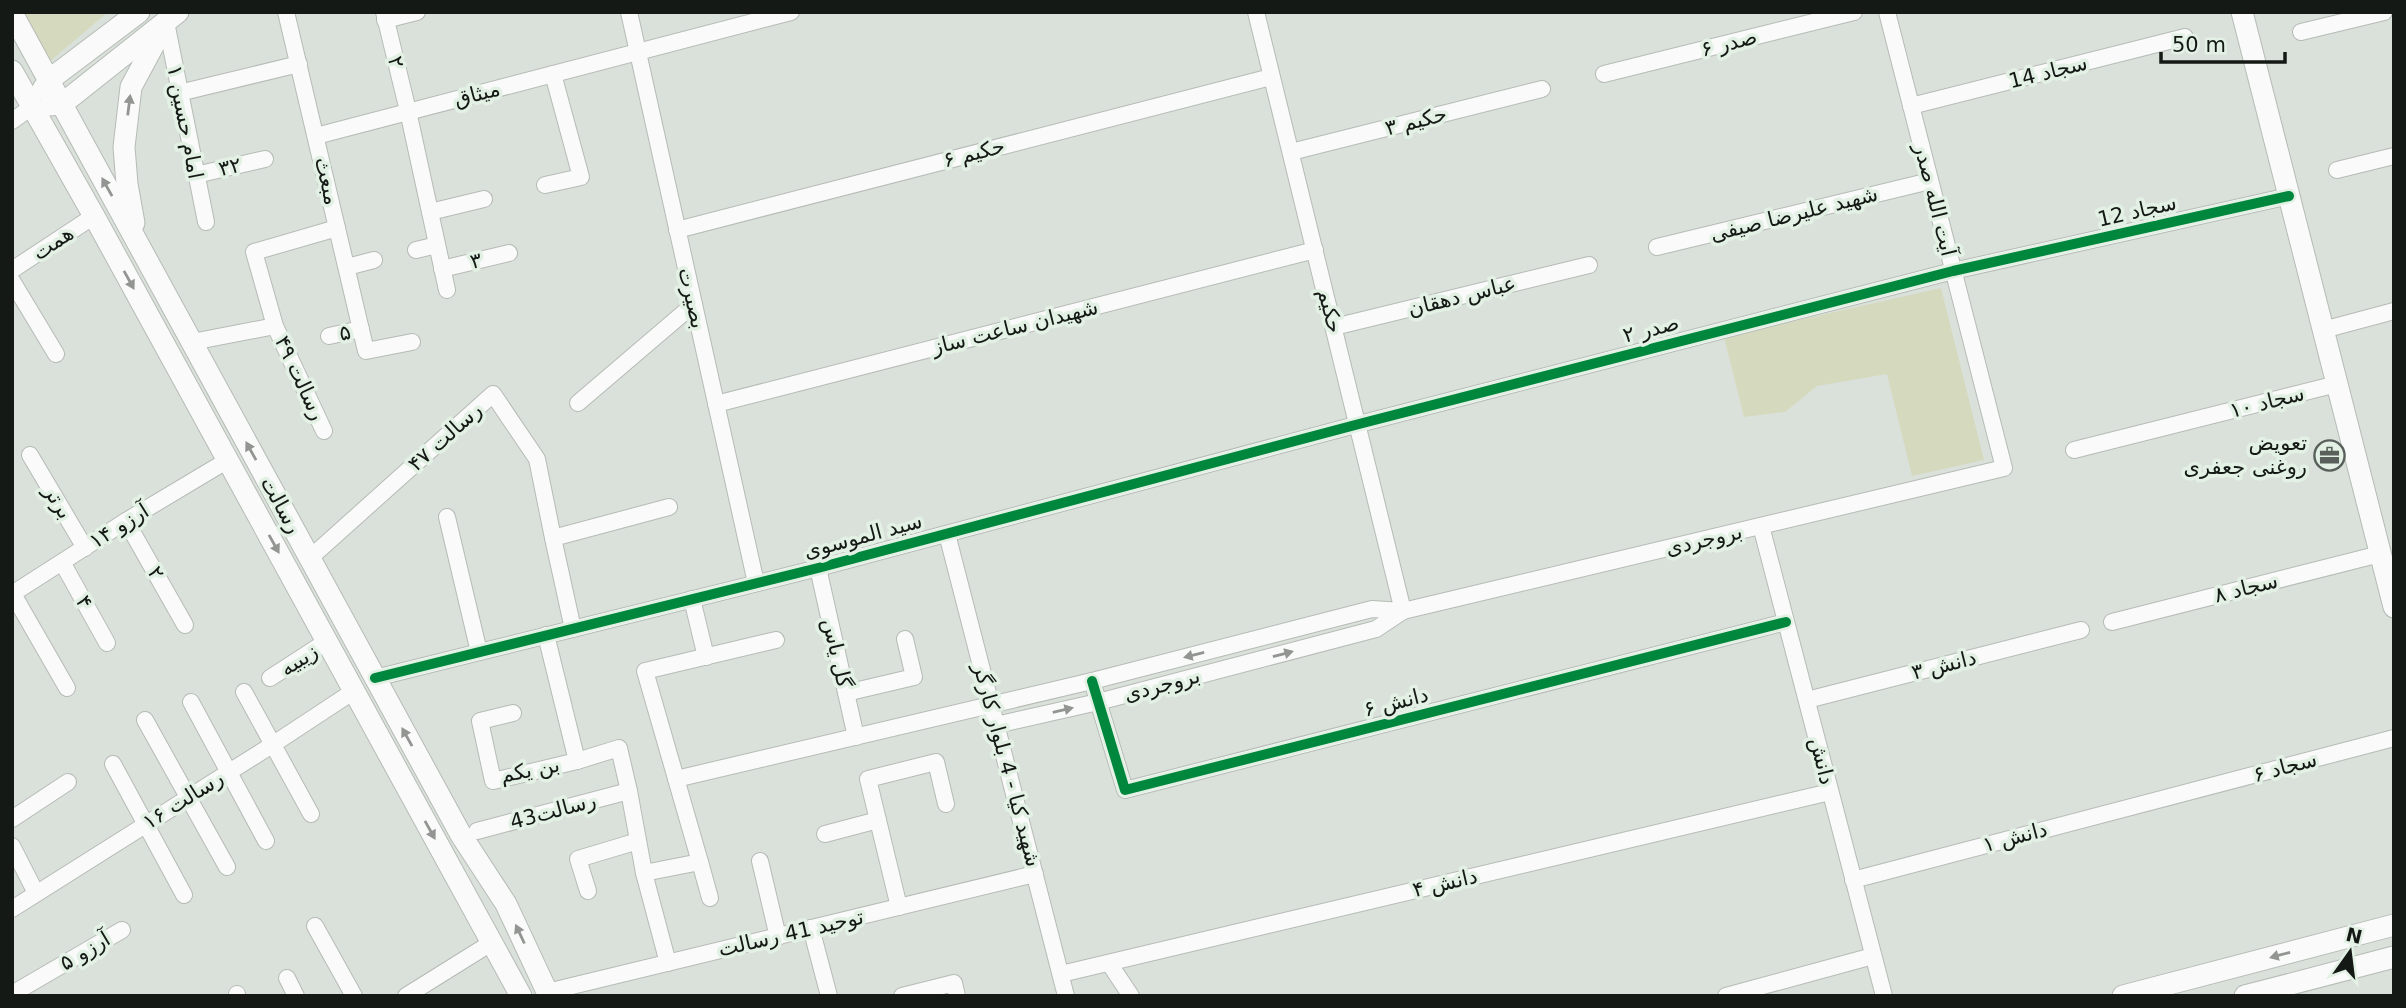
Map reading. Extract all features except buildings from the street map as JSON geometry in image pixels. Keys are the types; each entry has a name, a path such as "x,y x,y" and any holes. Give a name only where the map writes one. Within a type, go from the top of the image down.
{"main road":[{"path":"33,106 50,80 139,12"},
{"path":"2242,12 2394,607"},
{"name":"رسالت","path":"12,13 461,835 506,904 548,994"},
{"path":"33,106 62,104 172,17"},
{"path":"139,246 127,184 124,147 131,87 172,17"},
{"name":"رسالت","path":"12,71 520,996"},
{"path":"2123,996 2394,925"},
{"path":"2245,996 2394,957"}],"street":[{"name":"مبعث","path":"286,12 366,351 412,342"},
{"path":"385,16 417,12"},
{"name":"بصیرت","path":"629,12 756,583"},
{"name":"میثاق","path":"316,136 791,12"},
{"name":"حکیم","path":"1256,12 1403,611"},
{"name":"صدر ۶","path":"1604,74 1854,12"},
{"name":"آیت الله صدر","path":"1887,12 2004,468"},
{"path":"2301,32 2384,12"},
{"name":"۲","path":"385,16 447,290"},
{"name":"امام حسین ۱","path":"172,17 179,93 206,222"},
{"name":"سجاد 14","path":"1911,106 2185,37"},
{"path":"179,93 299,64"},
{"path":"545,185 581,177 553,74"},
{"name":"حکیم ۶","path":"677,230 1272,77"},
{"name":"حکیم ۳","path":"1291,152 1542,89"},
{"path":"12,121 33,106"},
{"path":"2337,170 2394,156"},
{"name":"۳۲","path":"196,175 265,159"},
{"name":"شهید علیرضا صیفی","path":"1657,247 1930,181"},
{"name":"سجاد 12","path":"1953,271 2289,196"},
{"path":"430,212 484,199"},
{"name":"همت","path":"12,270 94,216"},
{"name":"رسالت ۴۹","path":"324,430 275,326 254,252 337,228"},
{"path":"416,250 437,245"},
{"name":"شهیدان ساعت ساز","path":"716,404 1315,250"},
{"name":"۳","path":"442,269 509,253"},
{"path":"346,267 374,260"},
{"name":"عباس دهقان","path":"1334,327 1589,265"},
{"name":"صدر ۲","path":"1359,425 1953,271"},
{"path":"12,281 56,354"},
{"path":"578,402 694,304"},
{"path":"2323,330 2394,311"},
{"name":"رسالت ۴۹","path":"192,342 275,326"},
{"name":"۵","path":"329,337 360,329"},
{"name":"سجاد ۱۰","path":"2074,450 2337,384"},
{"name":"رسالت ۴۷","path":"310,558 493,394 537,459 553,538"},
{"name":"سید الموسوی","path":"375,678 818,568 1359,425"},
{"name":"برتر","path":"30,455 85,548"},
{"name":"۱۴ آرزو","path":"13,594 126,521 228,460"},
{"name":"بروجردی","path":"676,779 1092,681 1372,609 1403,611 2004,468"},
{"path":"573,629 553,538 669,507"},
{"path":"447,517 479,652"},
{"name":"۲","path":"126,521 185,625"},
{"name":"دانش","path":"1761,526 1884,996"},
{"name":"شهید کیا - 4 بلوار کارگر","path":"947,534 1066,996"},
{"name":"سجاد ۸","path":"2112,622 2380,554"},
{"name":"۴","path":"62,562 107,643"},
{"name":"گل یاس","path":"818,568 856,737"},
{"path":"13,594 67,688"},
{"path":"692,599 706,657"},
{"name":"بروجردی","path":"996,725 1098,702 1376,629 1403,611"},
{"name":"دانش ۶","path":"1092,681 1125,790 1786,622"},
{"name":"دانش ۳","path":"1807,700 2081,630"},
{"path":"546,635 577,761 618,748 644,873 668,963"},
{"path":"846,693 914,677 905,639"},
{"path":"709,898 645,671 776,640"},
{"name":"زیبیه","path":"271,678 327,641"},
{"path":"1247,641 1252,662"},
{"name":"رسالت ۱۶","path":"12,909 354,691"},
{"path":"244,692 311,814"},
{"path":"191,702 266,841"},
{"name":"بن یکم","path":"513,713 480,721 492,781 577,761"},
{"path":"145,720 227,867"},
{"name":"سجاد ۶","path":"2176,795 2394,738"},
{"path":"899,907 868,779 936,762 946,804"},
{"path":"113,764 184,895"},
{"path":"12,819 68,782"},
{"name":"رسالت43","path":"477,831 629,791"},
{"name":"دانش ۴","path":"1060,974 1830,792"},
{"name":"دانش ۱","path":"1853,880 2176,795"},
{"path":"825,834 878,820"},
{"path":"587,891 578,859 638,841"},
{"path":"12,846 36,893"},
{"path":"760,861 778,937"},
{"path":"644,873 699,862"},
{"name":"توحید 41 رسالت","path":"548,994 1035,874"},
{"path":"315,926 354,996"},
{"path":"811,928 829,996"},
{"name":"آرزو ۵","path":"12,994 122,930"},
{"path":"406,996 491,943"},
{"path":"1726,996 1873,957"},
{"path":"1109,963 1131,996"},
{"path":"287,978 296,996"},
{"path":"902,996 954,983 957,996"}],"green space":[{"path":"21,12 108,12 48,63"},
{"path":"1941,288 1984,460 1912,476 1887,374 1817,386 1785,412 1744,417 1724,337"}],"cycle path":[{"path":"375,678 818,568 1359,424 1953,271 2289,196"},
{"path":"1092,681 1125,790 1786,622"}],"place":[{"name":"تعویض روغنی جعفری","path":"2330,455"}]}
